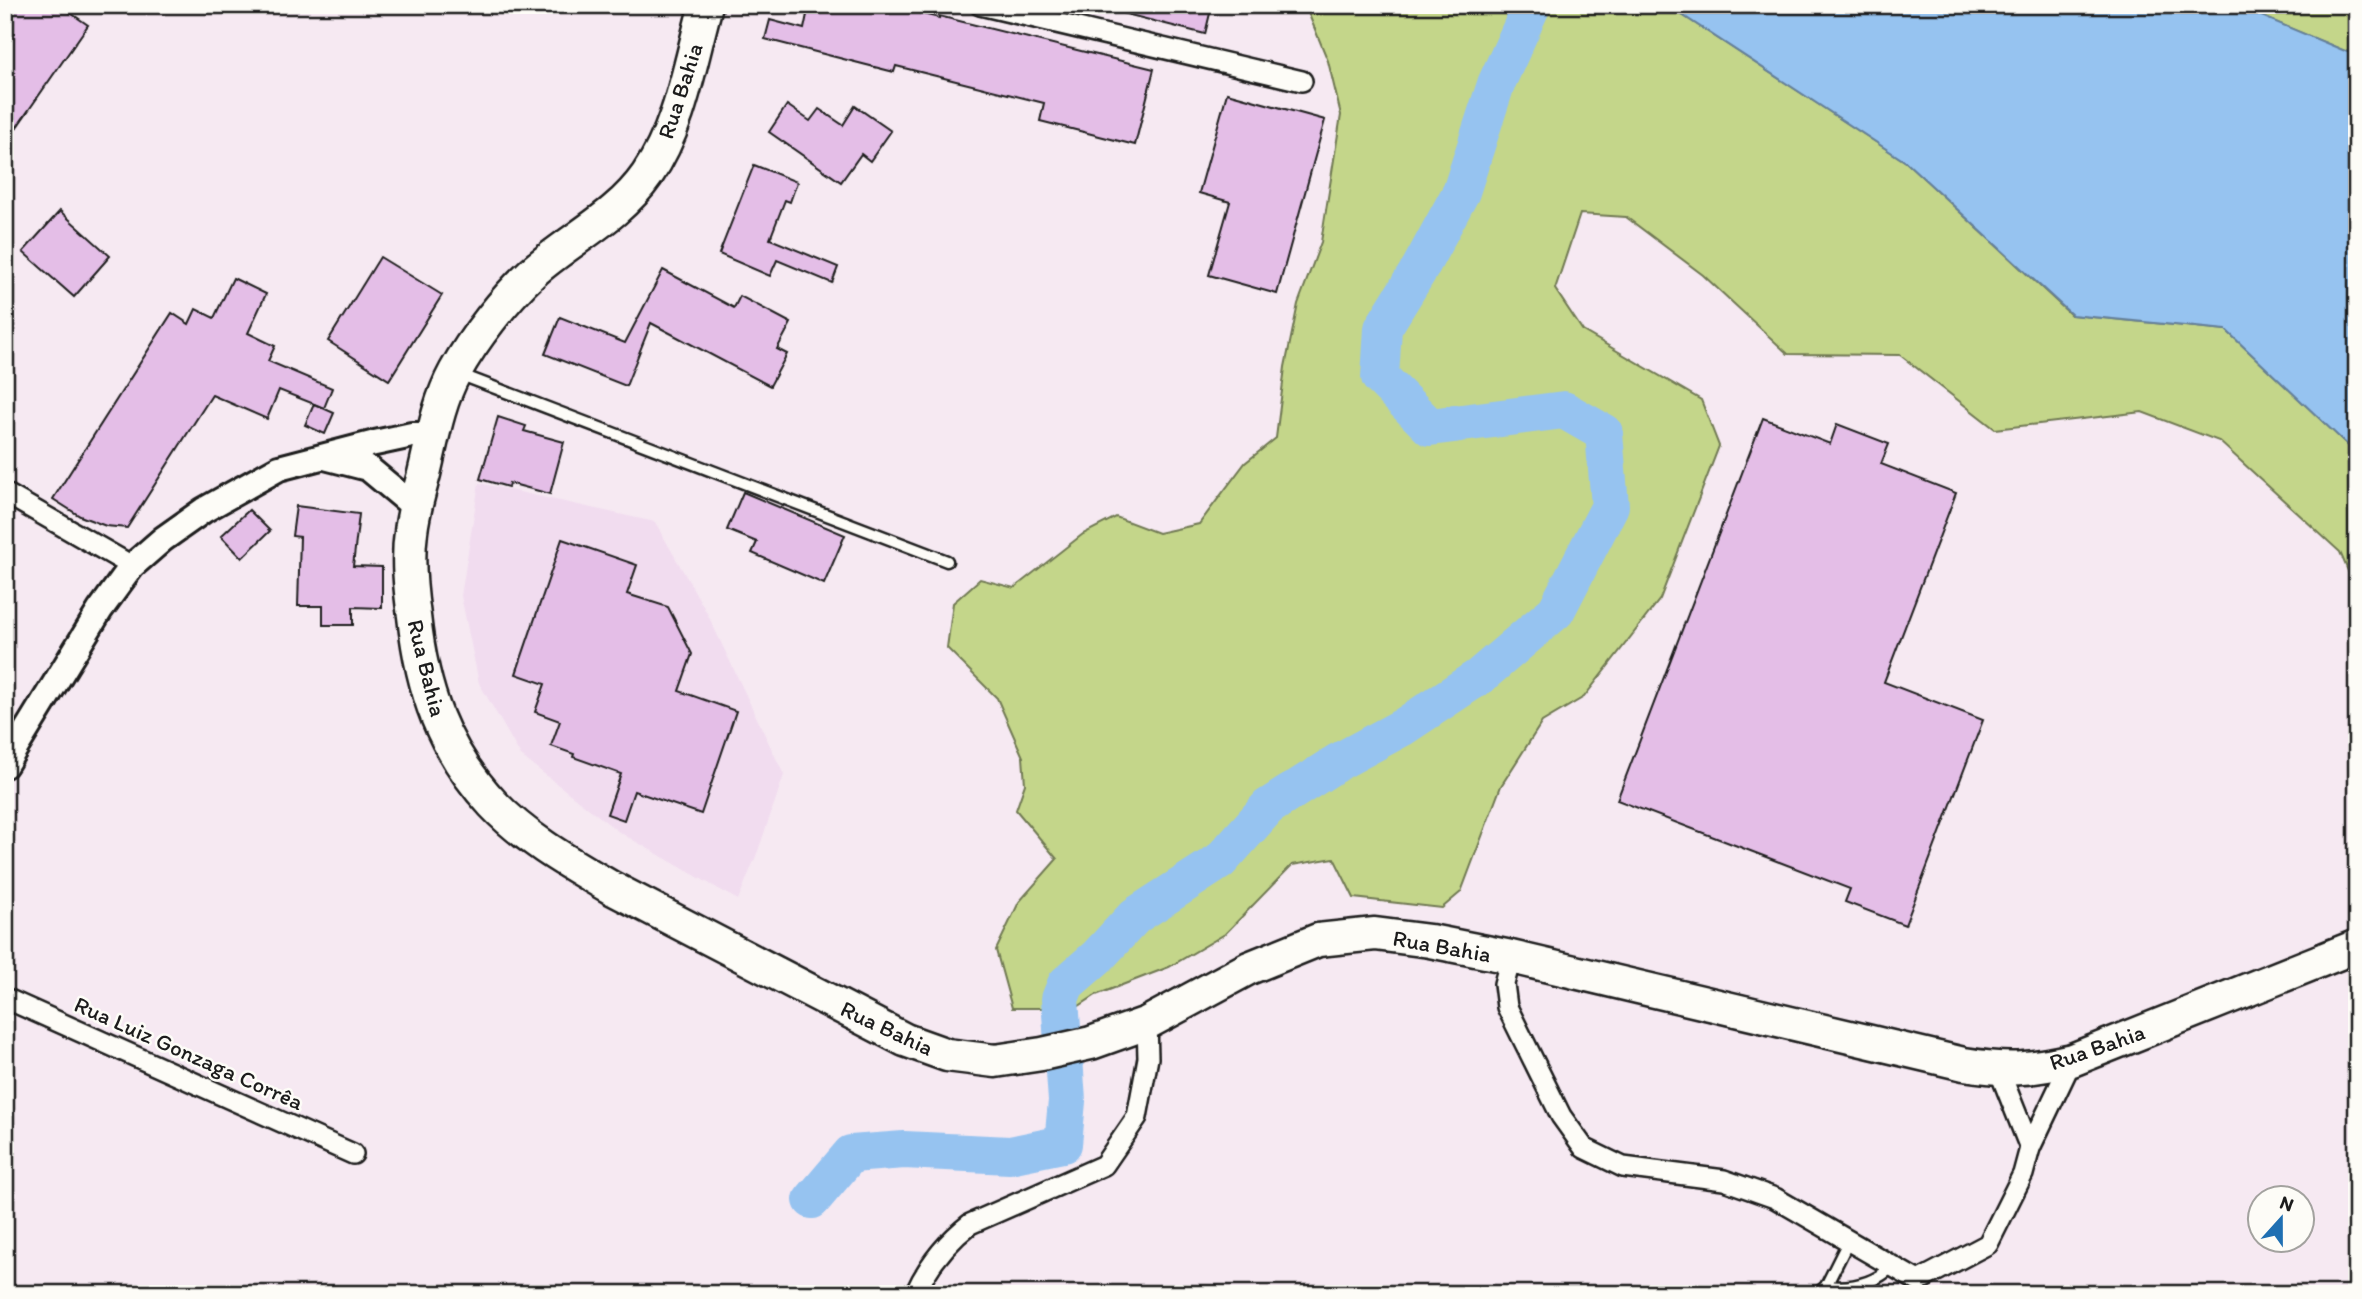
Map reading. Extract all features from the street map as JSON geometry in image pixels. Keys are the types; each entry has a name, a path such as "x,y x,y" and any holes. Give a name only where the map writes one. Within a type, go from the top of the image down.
{"main road":[{"name":"Rua Bahia","path":"706,5 670,133 646,177 611,214 526,280 501,306 455,373 434,435 411,531 408,574 416,640 430,701 446,738 469,776 495,806 524,832 563,860 610,887 905,1040 947,1055 995,1061 1091,1043 1147,1023 1249,968 1318,940 1375,934 1430,941 1511,957 1964,1064 1998,1070 2031,1069 2072,1060 2357,946"}],"street":[{"path":"980,5 1302,81"},
{"path":"5,765 100,610 132,566 163,538 204,510 279,468 412,435 434,435"},
{"path":"368,468 369,456 375,443"},
{"path":"321,456 368,468 416,508"},
{"path":"5,493 132,566"},
{"path":"1511,957 1504,984 1507,1007 1561,1116 1584,1148 1623,1167 1724,1180 1775,1198 1893,1266 1915,1288 1987,1244 2023,1174 2030,1148 2072,1060"},
{"name":"Rua Luiz Gonzaga Corrêa","path":"5,998 353,1154"},
{"path":"915,1294 951,1239 970,1224 1104,1165 1137,1117 1148,1058 1147,1023"},
{"path":"1998,1070 2030,1148"}],"lane":[{"path":"455,373 947,561"},
{"path":"1817,1294 1826,1286 1849,1240"},
{"path":"1826,1286 1848,1289 1883,1276 1893,1266"}],"shaded area":[{"path":"479,483 655,522 707,613 784,775 738,900 619,832 521,756 479,683 461,596"}],"green space":[{"path":"1305,5 1667,5 1906,162 2071,315 2226,330 2357,454 2357,592 2340,552 2219,441 2142,412 1995,429 1900,355 1788,354 1703,275 1626,217 1580,214 1555,289 1583,331 1701,400 1719,446 1660,599 1584,697 1542,722 1501,786 1461,892 1442,908 1354,898 1334,858 1292,865 1225,934 1169,967 1096,995 1076,1008 1012,1008 996,950 1019,902 1057,859 1016,810 1025,784 1023,757 997,698 947,648 953,603 980,579 1014,588 1083,534 1116,517 1158,533 1199,524 1245,463 1276,438 1285,367 1298,304 1321,242 1341,115 1328,61"},
{"path":"2235,5 2357,5 2357,56"}],"water":[{"path":"1667,5 2235,5 2357,56 2357,454 2226,330 2072,315 1906,162"}],"building":[{"path":"5,5 59,5 88,25 5,144"},
{"path":"809,5 886,5 1154,69 1135,145 1040,121 1044,103 896,66 894,72 765,39 770,20 804,29"},
{"path":"1114,5 1212,5 1205,34 1114,11"},
{"path":"1227,93 1325,120 1277,294 1209,275 1230,202 1199,193"},
{"path":"787,105 810,121 819,109 843,125 855,106 891,131 870,161 861,154 841,182 769,132"},
{"path":"754,165 797,182 790,202 785,200 770,239 838,267 832,283 777,260 770,276 719,254"},
{"path":"60,211 110,256 74,297 23,252"},
{"path":"380,257 442,295 389,380 328,341"},
{"path":"663,270 734,308 740,296 791,323 777,349 787,354 770,386 651,323 626,386 545,354 560,317 625,343"},
{"path":"233,278 266,294 248,333 275,346 268,361 332,388 324,408 279,390 267,419 212,395 127,528 106,526 80,516 53,499 172,313 189,324 196,309 214,318"},
{"path":"314,404 334,413 325,434 305,425"},
{"path":"498,417 526,426 524,431 564,442 550,494 509,483 508,487 480,479"},
{"path":"1763,418 1830,444 1837,424 1889,444 1881,464 1956,493 1884,682 1983,720 1905,925 1845,902 1850,889 1617,800"},
{"path":"743,492 845,535 824,584 752,553 757,542 727,530"},
{"path":"296,506 359,514 353,566 382,567 382,608 353,607 353,625 323,625 323,606 298,606 300,537 292,536"},
{"path":"249,510 270,531 242,558 221,536"},
{"path":"562,539 637,565 627,594 668,607 692,654 679,691 736,711 701,814 634,791 624,820 607,814 621,774 551,746 560,721 535,712 545,684 516,674"}],"waterway":[{"path":"812,1200 851,1154 904,1150 1010,1155 1063,1144 1067,1101 1060,999 1066,984 1098,956 1135,916 1220,861 1268,807 1338,762 1403,727 1480,676 1556,611 1610,506 1604,433 1564,410 1430,427 1380,377 1383,328 1420,268 1461,192 1496,84 1532,5"}]}
